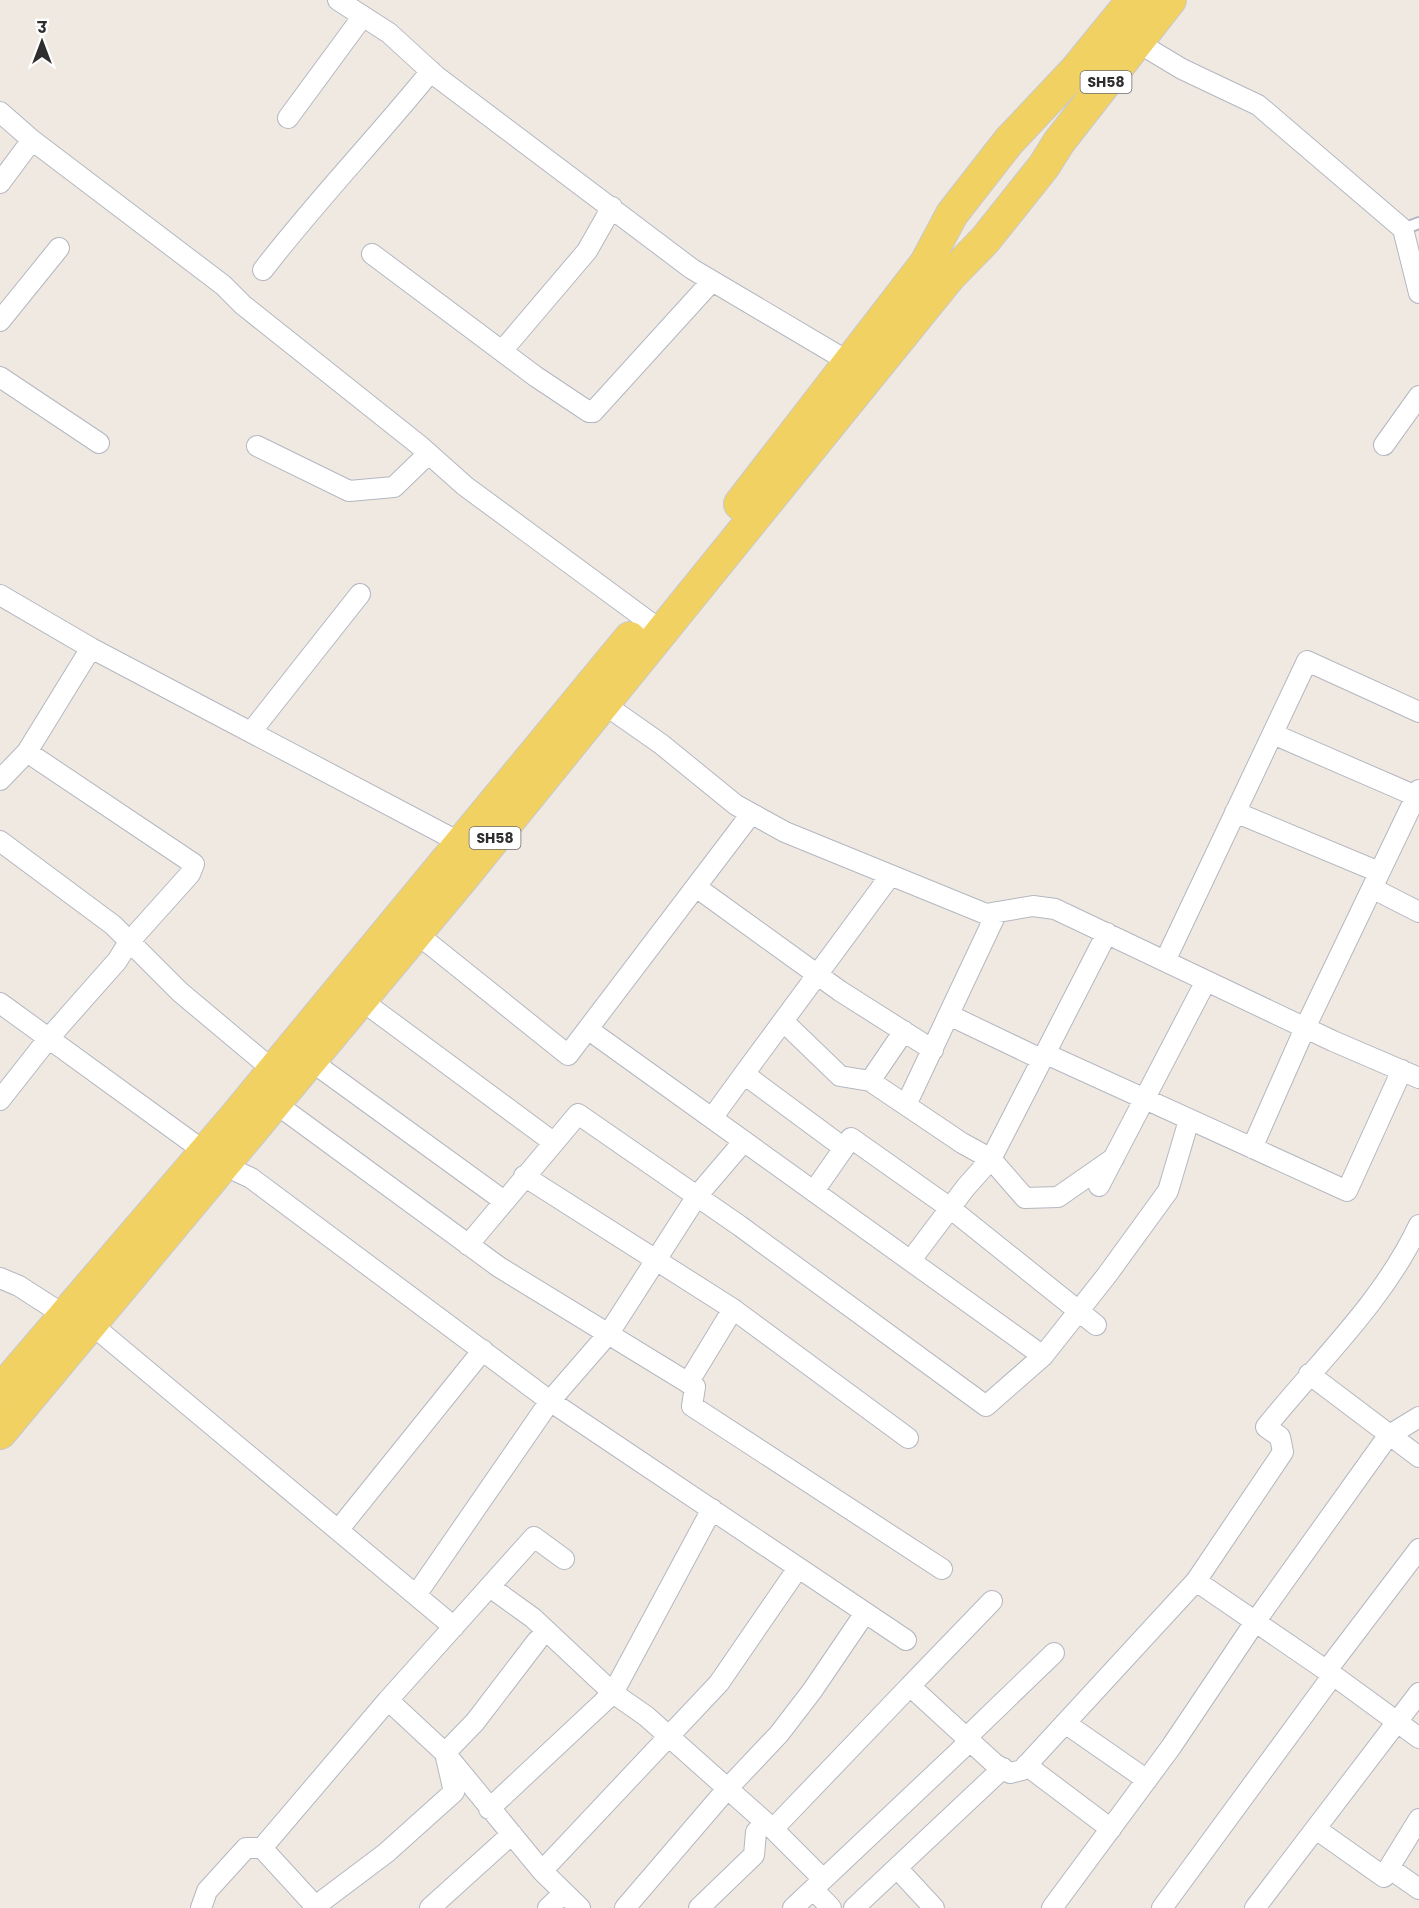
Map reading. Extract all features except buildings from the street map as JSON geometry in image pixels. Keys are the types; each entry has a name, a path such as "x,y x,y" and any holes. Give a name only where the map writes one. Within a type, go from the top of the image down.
{"main road":[{"name":"SH58","path":"214,1158 275,1103 604,704 716,535 926,263 952,214 1009,141 1075,71 1133,0"},
{"name":"SH58","path":"4,1410 77,1319 214,1158 273,1070 461,843 654,626 949,276 986,240 1137,42 1162,3"}],"street":[{"path":"338,0 389,33 431,71 692,269 849,362"},
{"path":"288,118 363,16"},
{"path":"1137,42 1182,69 1258,105 1411,226 1419,293"},
{"path":"263,270 303,219 376,139 431,71"},
{"path":"0,112 32,140 223,285 243,305 465,486 654,626"},
{"path":"0,183 32,140"},
{"path":"502,351 587,251 612,207"},
{"path":"0,321 59,248"},
{"path":"372,254 573,404 593,412 712,281"},
{"path":"0,377 99,443"},
{"path":"1384,446 1419,396"},
{"path":"257,446 349,491 394,488 428,454"},
{"path":"251,732 360,594"},
{"path":"0,595 91,648 461,843"},
{"path":"0,780 27,752 91,648"},
{"path":"1165,961 1307,661 1419,712"},
{"path":"604,704 661,744 736,805 785,832 986,914 1033,906 1055,909 1305,1028 1413,1070 1347,1191 949,1015"},
{"path":"1252,1148 1305,1028 1415,804 1273,734"},
{"path":"0,1100 48,1039 117,961 129,942 190,874 194,864 27,752"},
{"path":"1235,812 1376,880 1419,912"},
{"path":"416,933 568,1055 751,814"},
{"path":"0,841 113,925 180,992 273,1070"},
{"path":"712,1118 890,876"},
{"path":"696,886 816,974 933,1050"},
{"path":"906,1105 997,912"},
{"path":"911,1260 991,1159 1107,933"},
{"path":"1099,1186 1206,981"},
{"path":"361,1000 553,1142"},
{"path":"0,1003 214,1158 260,1184 550,1401 906,1640"},
{"path":"784,1023 840,1076 870,1081 991,1159 1025,1198 1058,1197 1114,1158"},
{"path":"589,1030 1043,1356"},
{"path":"870,1081 904,1031"},
{"path":"310,1061 504,1201"},
{"path":"744,1074 844,1148"},
{"path":"275,1103 499,1267 695,1387 692,1406 942,1569"},
{"path":"468,1245 578,1114 698,1196 986,1406 1043,1356 1077,1310 1107,1275 1168,1191 1189,1120"},
{"path":"814,1191 851,1138 950,1208 1096,1326"},
{"path":"416,1595 550,1401 609,1333 698,1196 744,1141"},
{"path":"524,1176 733,1309 908,1438"},
{"path":"910,1686 968,1740 1003,1768 1010,1773 1022,1770 1196,1581 1283,1452 1280,1437 1266,1427 1384,1288 1403,1260 1419,1225"},
{"path":"0,1278 19,1286 77,1319 339,1529 454,1627"},
{"path":"688,1383 733,1309"},
{"path":"339,1529 483,1350"},
{"path":"1309,1374 1419,1457"},
{"path":"1052,1908 1147,1780 1389,1436 1419,1417"},
{"path":"489,1809 613,1693 712,1509"},
{"path":"262,1848 388,1700 534,1538 564,1559"},
{"path":"1162,1908 1419,1549"},
{"path":"542,1871 719,1683 798,1568"},
{"path":"1196,1581 1330,1672 1419,1738"},
{"path":"490,1587 533,1618 613,1693 669,1737 773,1829 818,1884 831,1908"},
{"path":"773,1829 992,1601"},
{"path":"625,1908 727,1789 779,1734 812,1691 865,1613"},
{"path":"445,1753 475,1722 537,1641"},
{"path":"793,1908 968,1740 1054,1653"},
{"path":"1255,1908 1419,1693"},
{"path":"388,1700 445,1753 542,1871 580,1908"},
{"path":"1065,1723 1147,1780"},
{"path":"201,1908 207,1891 246,1848 262,1848 315,1908 386,1853 454,1792 445,1753"},
{"path":"1026,1766 1111,1829"},
{"path":"854,1908 1003,1768"},
{"path":"1391,1873 1419,1819"},
{"path":"699,1908 754,1855 756,1832 765,1823 773,1829"},
{"path":"1316,1829 1419,1889"},
{"path":"430,1908 512,1834"},
{"path":"897,1868 934,1908"},
{"path":"548,1908 564,1893"}]}
